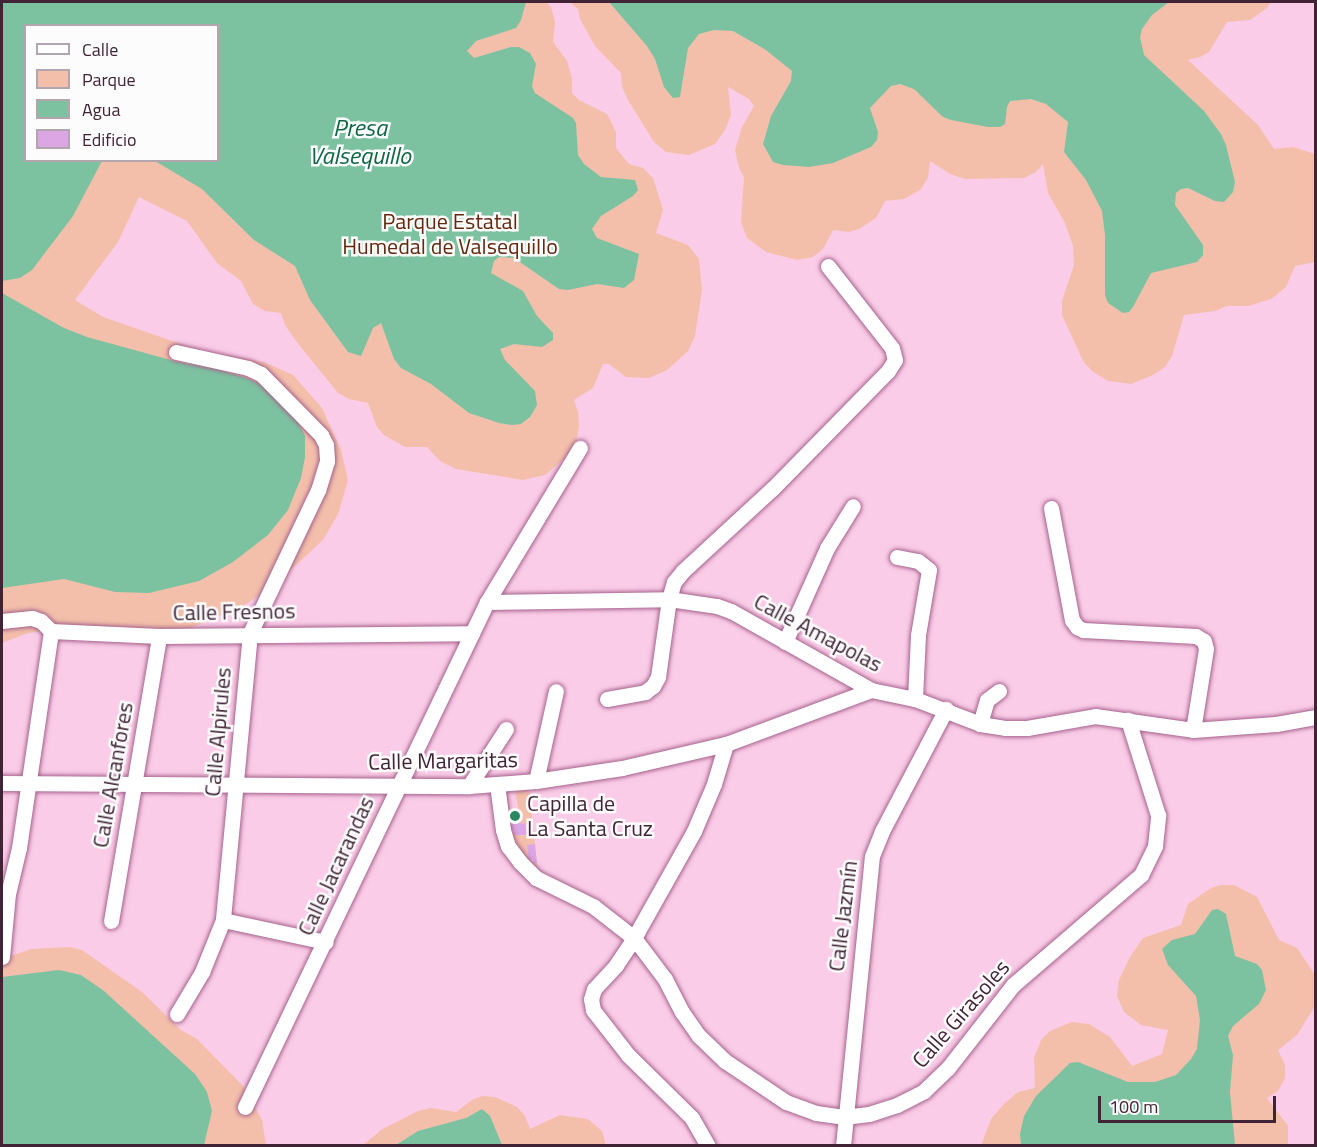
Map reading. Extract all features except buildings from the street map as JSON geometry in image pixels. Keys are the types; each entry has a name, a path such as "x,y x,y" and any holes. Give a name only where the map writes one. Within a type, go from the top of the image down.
{"street":[{"path":"608,699 645,692 653,686 658,677 669,599 674,582 772,489 888,371 896,360 892,348 828,266"},
{"name":"Calle Alpirules","path":"176,352 248,368 261,374 321,435 326,445 327,461 318,490 250,633 223,920 202,972 177,1014"},
{"name":"Calle Jacarandas","path":"245,1107 487,602 580,448"},
{"path":"785,642 827,548 853,506"},
{"path":"1051,508 1072,620 1077,627 1083,630 1196,636 1204,641 1206,649 1193,730"},
{"path":"897,557 918,561 930,570 918,635 915,699"},
{"name":"Calle Amapolas","path":"487,602 669,599 731,611 871,690 915,699 980,724 1027,728 1095,716 1193,730 1276,724 1316,717"},
{"name":"Calle Fresnos","path":"2,621 32,618 41,621 51,631 159,636 250,633 472,633"},
{"path":"2,957 8,894 19,848 51,631"},
{"name":"Calle Alcanfores","path":"111,921 159,636"},
{"name":"Calle Margaritas","path":"2,783 469,786 536,781 622,768 726,744 871,690"},
{"path":"536,781 556,691"},
{"path":"980,724 987,700 999,691"},
{"name":"Calle Jazmín","path":"843,1146 844,1117 875,844 946,710"},
{"name":"Calle Girasoles","path":"497,784 503,830 508,846 520,862 536,878 593,906 634,938 666,979 682,1012 699,1036 725,1060 786,1102 816,1113 844,1117 869,1114 897,1105 924,1091 948,1068 1013,985 1141,875 1155,846 1159,828 1158,815 1128,720"},
{"path":"469,786 506,729"},
{"path":"708,1146 692,1118 628,1055 593,1010 591,999 594,989 616,965 634,938 694,831 714,784 726,744"},
{"path":"223,920 326,942"}],"green space":[{"name":"Parque Estatal Humedal de Valsequillo","path":"2,2 546,2 551,7 555,22 553,42 567,61 572,78 572,93 579,100 607,114 616,132 616,148 629,164 643,168 653,178 663,210 656,233 688,245 699,259 702,290 695,336 688,351 667,370 649,378 626,377 609,364 603,364 593,388 574,400 579,426 575,450 545,475 523,480 456,469 440,461 427,447 405,447 384,435 377,427 368,403 349,399 338,393 296,341 285,325 281,313 265,311 253,304 241,281 217,263 187,221 139,197 118,242 75,300 103,317 201,351 264,362 293,375 322,408 341,450 348,480 338,514 323,540 271,588 246,604 166,639 145,645 112,640 86,625 28,633 2,643"},
{"path":"570,2 1271,2 1267,8 1250,20 1227,22 1209,52 1188,60 1258,125 1274,149 1293,147 1315,154 1315,262 1295,266 1286,287 1271,299 1248,306 1227,306 1215,311 1184,315 1172,356 1165,367 1131,384 1108,381 1092,371 1083,361 1062,315 1062,301 1074,265 1073,246 1065,223 1048,193 1043,164 1036,172 1024,178 965,179 950,174 930,161 928,178 920,190 904,199 885,201 876,218 859,229 849,232 833,230 823,249 813,257 797,260 766,252 747,238 741,222 744,177 739,168 735,150 742,127 754,106 749,99 728,87 731,115 725,130 715,144 689,155 666,152 654,142 628,100 622,87 621,73 595,46 580,19 578,9"},
{"path":"529,788 535,844 527,845 529,859 537,863 538,869 521,863 503,827 499,791 507,791 512,827 509,828 510,831 523,836 527,834 525,823 521,824 515,790"},
{"path":"1234,885 1257,897 1279,940 1297,948 1315,975 1315,1006 1297,1035 1278,1050 1285,1065 1285,1078 1278,1091 1267,1098 1288,1126 1288,1145 981,1146 991,1119 1004,1104 1018,1092 1035,1088 1034,1058 1041,1040 1050,1031 1072,1022 1089,1024 1110,1037 1132,1066 1162,1054 1168,1030 1141,1025 1124,1012 1117,996 1119,980 1130,957 1143,938 1181,925 1188,904 1211,888"},
{"path":"70,947 82,950 142,992 181,1030 197,1039 243,1086 262,1120 266,1145 2,1145 2,959 31,949"},
{"path":"482,1096 495,1097 517,1107 525,1116 530,1129 560,1115 588,1119 602,1131 606,1145 362,1146 381,1130 418,1111 431,1108 456,1112 472,1100"}],"water":[{"name":"Presa Valsequillo","path":"2,2 526,2 516,28 476,41 467,51 474,58 511,47 519,47 530,53 536,64 532,86 535,93 573,118 576,123 578,155 584,164 601,177 635,180 638,190 633,196 601,216 592,229 597,238 639,254 634,280 624,288 597,284 568,290 559,289 514,258 499,257 494,261 491,273 523,291 537,316 553,333 553,340 542,347 514,344 500,349 505,360 535,391 537,405 530,417 521,424 499,423 469,413 431,384 401,368 394,359 381,323 373,328 361,356 348,352 310,300 295,266 254,240 202,189 157,162 219,162 219,24 24,24 24,162 101,162 73,216 32,270 20,278 2,281"},
{"path":"609,2 1169,2 1152,15 1142,29 1140,37 1144,55 1204,111 1221,134 1235,182 1233,192 1224,202 1215,201 1188,188 1176,193 1175,205 1203,245 1203,255 1197,262 1151,273 1133,307 1129,312 1123,313 1108,303 1105,295 1105,235 1102,211 1086,180 1064,152 1068,122 1046,104 1031,99 1010,101 1005,124 1000,127 988,127 943,117 914,89 900,84 891,86 870,108 878,132 877,140 871,147 833,163 809,167 783,165 773,162 763,144 771,116 791,81 792,71 766,50 733,31 714,30 699,34 688,48 680,97 673,98 664,87 655,59 647,46"},
{"path":"2,293 64,328 87,337 178,362 217,369 247,378 271,389 294,414 305,436 305,457 301,478 288,510 268,535 233,562 199,581 149,593 115,592 64,579 2,588"},
{"path":"1218,909 1226,914 1235,956 1257,964 1262,970 1266,990 1259,1004 1233,1026 1228,1036 1233,1055 1230,1092 1235,1145 1021,1145 1020,1134 1024,1116 1036,1096 1070,1063 1078,1062 1128,1082 1155,1082 1176,1075 1191,1059 1197,1049 1200,1020 1196,996 1168,965 1162,949 1172,940 1195,934 1212,910"},
{"path":"59,970 81,975 104,991 195,1074 207,1092 212,1111 204,1145 2,1145 2,977"},
{"path":"482,1109 490,1116 502,1145 396,1145 418,1131 466,1118"}],"place":[{"name":"Capilla de La Santa Cruz","path":"515,816"}]}
